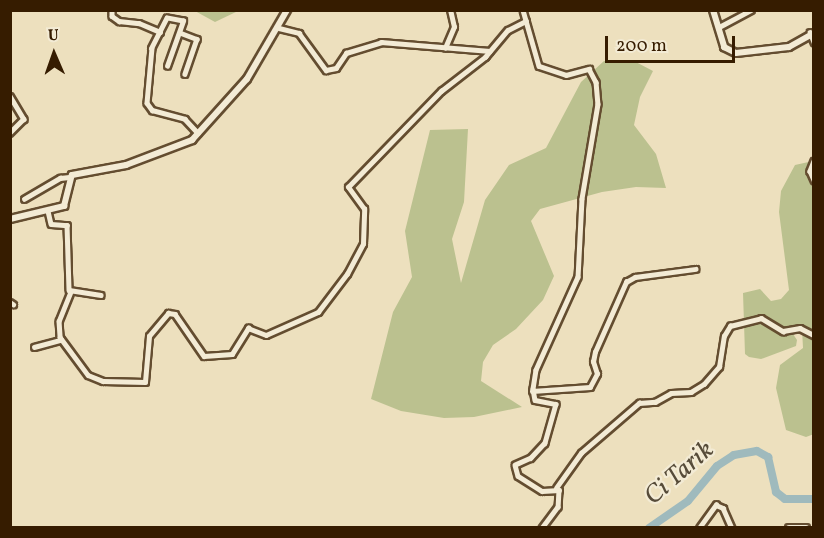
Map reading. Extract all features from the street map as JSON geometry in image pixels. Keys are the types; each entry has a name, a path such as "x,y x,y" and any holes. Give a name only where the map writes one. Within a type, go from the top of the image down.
{"street":[{"path":"112,10 112,16 119,21 139,23 160,32"},
{"path":"24,199 60,178 183,146 198,133 247,79 279,28 287,10"},
{"path":"445,48 454,27 450,10"},
{"path":"523,10 539,66 566,75 589,69 596,82 598,104 582,199 578,277 536,370 532,391 537,400 556,404 545,443 531,458 515,465 518,477 542,491 556,488 581,453 639,403 655,402 671,393 691,392 704,384 719,367 724,336 730,326 761,318 783,331 800,328 813,335"},
{"path":"713,10 728,51 747,54 769,47 789,47 812,33 813,42"},
{"path":"719,27 751,10"},
{"path":"167,66 181,33 183,21 167,18 152,48 148,106 177,115 198,133"},
{"path":"71,292 59,321 61,340 92,378 143,383 149,336 166,314 175,314 204,356 232,354 248,328 266,335 318,312 347,274 363,244 364,209 348,187 441,91 490,51 508,30 526,21"},
{"path":"279,28 299,33 326,70 336,68 346,53 381,42 490,51"},
{"path":"181,33 197,39 185,74"},
{"path":"10,96 24,119 10,133"},
{"path":"813,161 810,171 813,180"},
{"path":"10,219 48,211 66,204 69,177"},
{"path":"48,211 51,224 67,225 67,285 71,292"},
{"path":"532,391 590,387 597,374 593,362 595,352 626,282 635,277 695,269"},
{"path":"71,292 101,295"},
{"path":"34,347 61,340"},
{"path":"542,528 558,507 560,492 556,488"},
{"path":"699,528 716,505 723,508 732,528"},
{"path":"789,528 806,528"}],"green space":[{"path":"195,11 238,11 215,22"},
{"path":"632,60 653,71 640,97 634,125 656,154 666,188 636,187 602,192 540,209 531,221 554,276 543,300 516,329 493,345 483,362 481,381 522,407 474,417 444,418 401,411 371,399 393,312 412,277 405,231 430,130 468,129 464,202 452,239 461,283 485,200 509,165 546,148 581,82 604,61"},
{"path":"813,161 814,434 806,437 786,430 776,388 780,365 803,348 802,329 791,331 797,340 796,346 761,359 749,357 745,354 743,293 760,289 771,301 781,299 789,290 779,212 781,191 795,165"}],"waterway":[{"name":"Ci Tarik","path":"649,528 688,501 717,466 734,455 757,451 768,457 776,492 785,499 814,499"}]}
